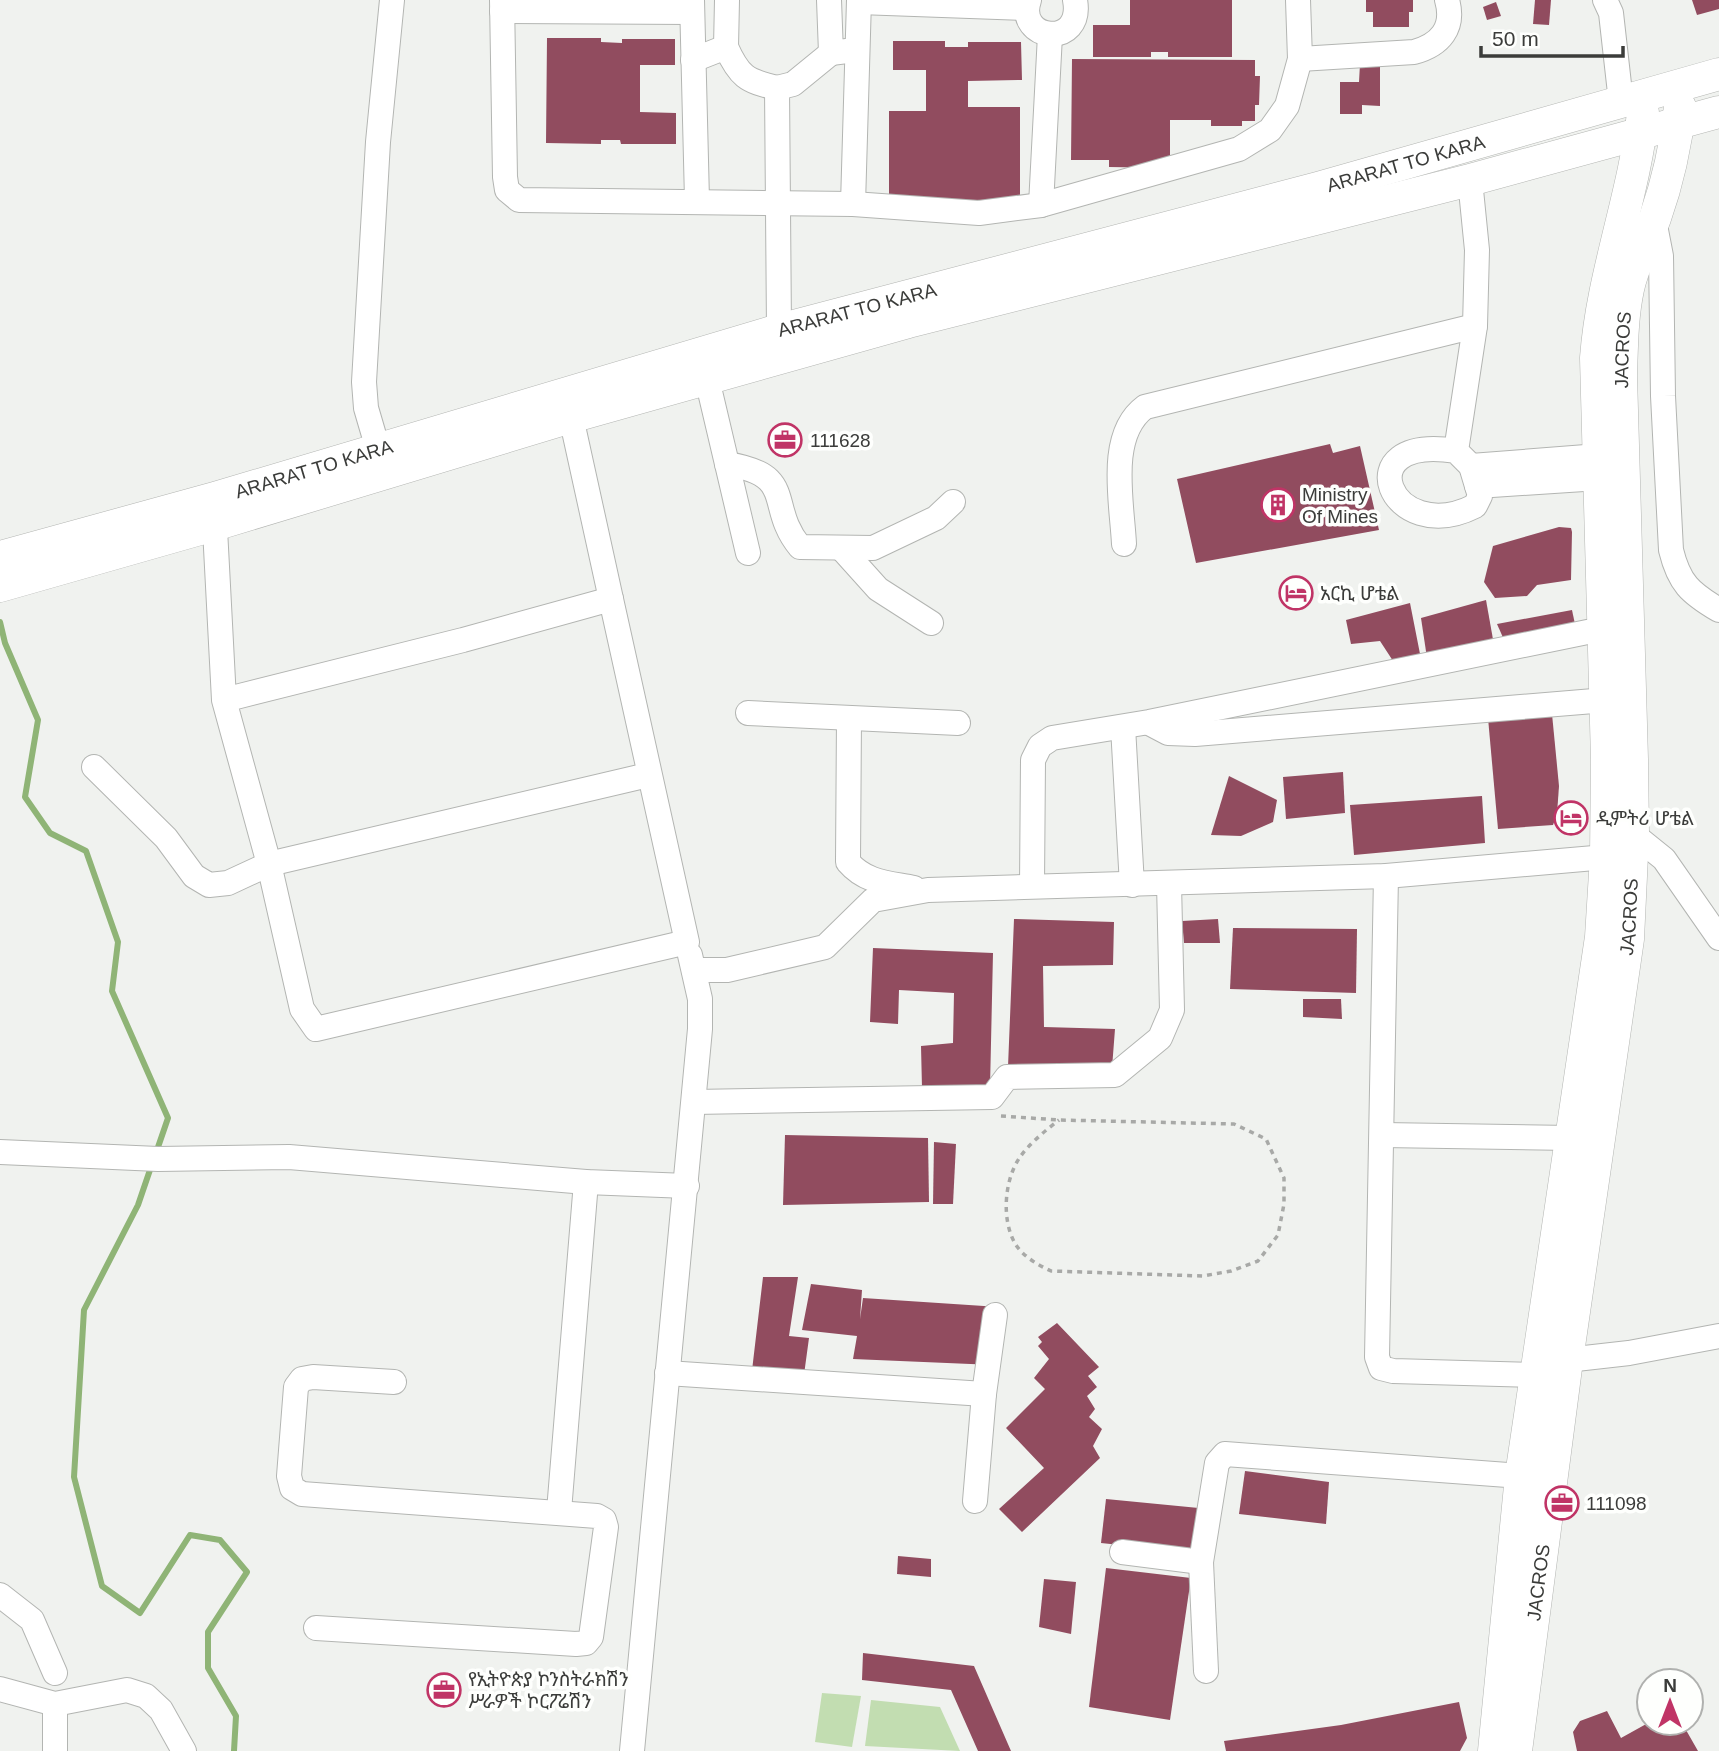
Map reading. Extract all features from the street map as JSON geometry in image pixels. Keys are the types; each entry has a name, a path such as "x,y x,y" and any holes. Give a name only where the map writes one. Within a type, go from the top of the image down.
{"main road":[{"name":"ARARAT TO KARA","path":"214,512 378,449 783,343 1719,74"},
{"name":"JACROS","path":"1494,1751 1521,1476 1570,1138 1615,938 1633,834 1621,376 1628,288 1672,163 1683,85"},
{"name":"JACROS","path":"1516,1751 1567,1360 1615,938 1606,857 1606,700 1596,358 1599,314 1638,154 1641,132 1633,99"},
{"name":"ARARAT TO KARA","path":"9,569 707,379 783,343 1055,282 1470,180 1641,132 1678,126 1719,112"}],"street":[{"path":"378,449 366,408 364,382 378,142 392,0"},
{"path":"727,0 726,47 736,69 752,82 777,88 793,84 831,52 857,50"},
{"path":"829,0 831,52"},
{"path":"853,204 859,1 1028,4 1029,20 1038,30 1050,34 1063,32 1073,24 1077,12 1075,0"},
{"path":"697,200 692,6 502,5 507,190 519,200 697,200 853,204 979,213 1041,205 1238,149 1270,130 1287,106 1300,59 1298,0"},
{"path":"1300,59 1414,52 1432,47 1444,38 1451,12 1447,0"},
{"path":"1605,0 1611,13 1633,99"},
{"path":"1041,205 1050,34"},
{"path":"693,60 726,47"},
{"path":"777,88 776,202 783,343"},
{"path":"1470,180 1477,250 1468,468 1599,467"},
{"path":"1654,220 1661,257 1663,396 1671,550 1676,573 1690,592 1719,610"},
{"path":"1125,544 1120,476 1125,432 1132,416 1144,407 1475,326"},
{"path":"707,379 748,553"},
{"path":"571,417 701,999 687,1186 632,1751"},
{"path":"727,464 747,467 770,479 778,492 788,533 800,547 873,548 936,518 953,502"},
{"path":"214,512 225,700 269,864 302,1009 316,1029 687,942"},
{"path":"842,549 878,589 931,623"},
{"path":"225,700 463,640 611,599"},
{"path":"1032,886 1033,760 1040,746 1052,738 1149,722 1602,629"},
{"path":"1340,683 1347,722"},
{"path":"1149,722 1168,733 1195,734 1606,700"},
{"path":"748,713 958,723"},
{"path":"849,718 848,862 857,873 871,880 928,890"},
{"path":"1123,727 1132,885"},
{"path":"94,766 166,838 194,876 209,885 228,883 269,864 649,775"},
{"path":"1633,834 1664,859 1719,938"},
{"path":"694,971 727,971 825,947 873,901 928,890 1386,876 1606,857"},
{"path":"1386,876 1377,1357 1381,1368 1393,1371 1535,1375"},
{"path":"694,1102 992,1097 1007,1077 1115,1075 1160,1038 1172,1010 1169,884"},
{"path":"1383,1135 1570,1138"},
{"path":"0,1152 158,1159 289,1157 586,1182 687,1186"},
{"path":"559,1511 586,1182"},
{"path":"975,1501 984,1394 995,1315"},
{"path":"1567,1360 1629,1353 1719,1336"},
{"path":"667,1373 984,1394"},
{"path":"316,1628 586,1643 591,1637 606,1527 604,1520 597,1516 559,1511 504,1510 302,1494 292,1488 289,1476 296,1387 302,1379 313,1377 394,1382"},
{"path":"1206,1671 1201,1562 1217,1463 1225,1454 1521,1476"},
{"path":"1122,1552 1201,1562"},
{"path":"0,1595 32,1619 55,1673"},
{"path":"0,1689 55,1704 127,1690 146,1696 160,1710 184,1751"},
{"path":"55,1704 55,1751"}],"path":[{"path":"993,1115 1059,1120 1234,1124 1266,1139 1284,1178 1284,1204 1278,1235 1258,1261 1231,1271 1203,1276 1051,1271 1033,1261 1016,1245 1006,1213 1009,1181 1020,1158 1059,1120"}],"green space":[{"path":"822,1693 861,1696 852,1747 815,1742"},
{"path":"871,1700 940,1707 960,1751 865,1746"}],"building":[{"path":"1130,0 1232,0 1232,57 1168,57 1168,52 1151,52 1151,57 1093,57 1093,25 1130,25"},
{"path":"1366,0 1413,0 1413,12 1409,12 1409,27 1373,27 1373,12 1366,12"},
{"path":"1535,0 1551,0 1549,25 1533,24"},
{"path":"1692,0 1719,0 1719,9 1697,15"},
{"path":"1496,2 1501,16 1487,20 1483,7"},
{"path":"547,38 601,38 601,42 622,43 622,39 675,39 675,65 640,65 640,112 676,113 676,144 621,144 620,140 601,140 601,144 546,143"},
{"path":"893,41 945,41 945,47 968,47 968,42 1021,42 1022,80 968,81 968,107 1020,107 1020,202 889,203 889,111 926,111 926,70 893,70"},
{"path":"1072,59 1255,60 1255,76 1260,76 1259,105 1255,105 1255,121 1242,121 1242,126 1211,126 1211,120 1170,120 1170,168 1109,167 1109,160 1071,160"},
{"path":"1360,64 1380,65 1380,106 1362,105 1362,114 1340,114 1340,82 1359,82"},
{"name":"Ministry Of Mines","path":"1330,444 1333,453 1360,446 1379,530 1196,563 1177,479"},
{"path":"1559,527 1571,528 1572,532 1571,580 1537,585 1527,596 1495,598 1484,582 1493,546"},
{"path":"1486,600 1494,645 1427,658 1421,618"},
{"path":"1410,603 1421,659 1395,664 1380,641 1351,644 1346,620"},
{"path":"1572,610 1576,629 1505,642 1497,624"},
{"path":"1552,714 1559,786 1557,814 1553,825 1498,829 1488,718"},
{"path":"1343,772 1345,813 1286,819 1283,777"},
{"path":"1229,776 1277,800 1273,822 1241,836 1211,835"},
{"path":"1482,796 1485,843 1354,855 1350,805"},
{"path":"1014,919 1114,922 1113,965 1043,966 1044,1027 1115,1029 1112,1068 1008,1067"},
{"path":"1218,919 1220,943 1184,943 1182,921"},
{"path":"1233,928 1357,929 1356,993 1230,989"},
{"path":"873,948 993,953 990,1088 922,1088 921,1046 953,1043 954,993 899,990 898,1024 870,1022"},
{"path":"1303,999 1341,999 1342,1019 1303,1017"},
{"path":"785,1135 928,1138 929,1202 783,1205"},
{"path":"934,1142 956,1144 953,1204 933,1204"},
{"path":"763,1277 798,1277 789,1336 809,1338 803,1382 751,1379"},
{"path":"811,1284 862,1290 860,1319 863,1298 999,1307 994,1365 853,1359 857,1336 802,1330"},
{"path":"1057,1323 1099,1367 1088,1376 1097,1387 1087,1396 1095,1409 1089,1417 1102,1429 1093,1446 1100,1458 1022,1532 999,1509 1044,1468 1006,1428 1045,1389 1034,1378 1049,1359 1038,1346 1042,1342 1038,1337"},
{"path":"1245,1471 1329,1482 1326,1524 1239,1514"},
{"path":"1106,1499 1209,1509 1205,1554 1101,1543"},
{"path":"898,1556 931,1559 931,1577 897,1574"},
{"path":"1106,1568 1191,1578 1170,1720 1089,1707"},
{"path":"1044,1579 1076,1582 1071,1634 1039,1627"},
{"path":"863,1653 974,1666 1011,1751 978,1751 951,1690 862,1680"},
{"path":"1459,1702 1467,1738 1460,1751 1226,1751 1224,1741 1341,1725"},
{"path":"1607,1711 1621,1738 1635,1730 1635,1737 1690,1737 1698,1751 1577,1751 1573,1732 1580,1721"}],"waterway":[{"path":"0,622 5,643 38,720 25,797 50,833 86,851 118,942 112,991 168,1118 156,1153"},
{"path":"152,1164 138,1205 84,1310 74,1477 102,1586 140,1613 190,1535 220,1540 247,1572 208,1632 208,1668 236,1716 234,1751"}],"place":[{"name":"111628","path":"785,440"},
{"name":"Ministry Of Mines","path":"1278,505"},
{"name":"አርኪ ሆቴል","path":"1296,593"},
{"name":"ዲምትሪ ሆቴል","path":"1571,818"},
{"name":"111098","path":"1562,1503"},
{"name":"የኢትዮጵያ ኮንስትራክሽን ሥራዎች ኮርፖሬሽን","path":"444,1690"}]}
